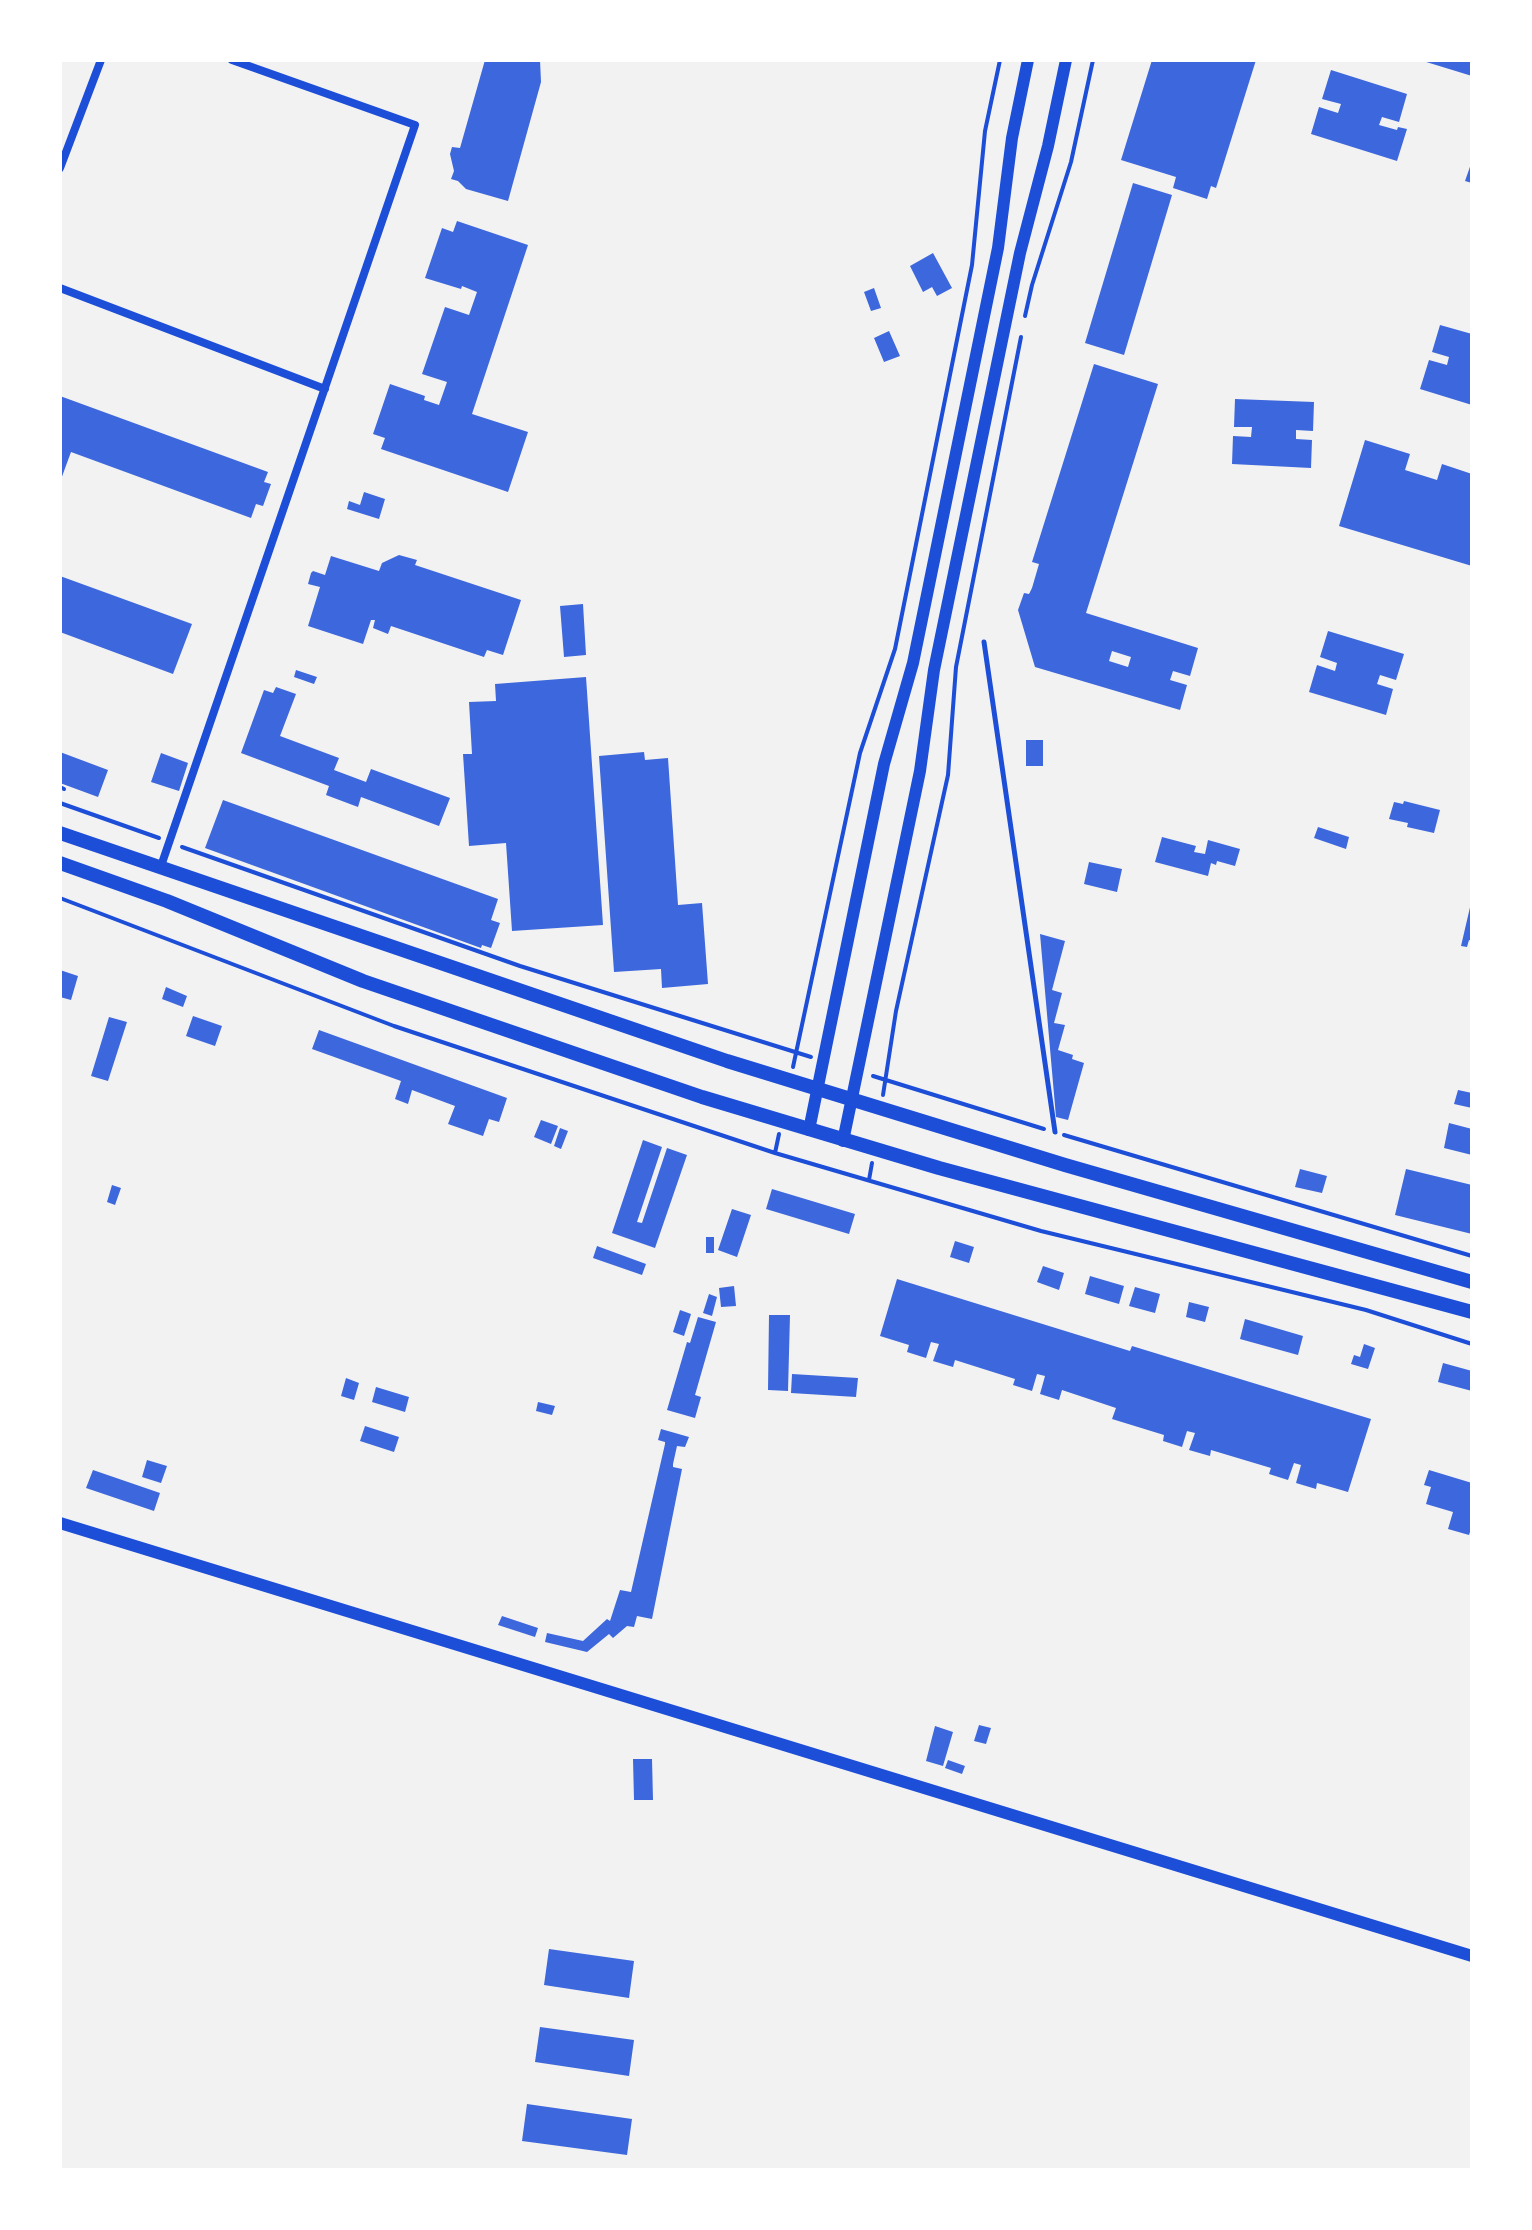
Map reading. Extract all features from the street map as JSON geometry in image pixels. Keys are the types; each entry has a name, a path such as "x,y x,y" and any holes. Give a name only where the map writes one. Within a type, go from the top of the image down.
{"main road":[{"path":"60,833 790,1081 1080,1169 1472,1282"},
{"path":"60,863 167,901 363,981 702,1097 843,1141 1472,1312"}],"street":[{"path":"60,168 101,60"},
{"path":"161,866 415,125 232,60"},
{"path":"809,1130 884,764 916,648 998,248 1012,138 1028,60"},
{"path":"843,1141 920,771 934,670 1020,253 1048,146 1066,60"},
{"path":"60,288 325,389"},
{"path":"60,1523 1472,1956"}],"lane":[{"path":"984,642 1055,1132"}],"path":[{"path":"790,1081 856,767 897,637 975,252 985,131 1000,60"},
{"path":"881,1108 896,1011 948,775 956,667 1023,324 1074,151 1093,60"},
{"path":"60,803 520,966 823,1061"},
{"path":"60,898 394,1026 775,1153 1041,1231 1366,1310 1472,1344"},
{"path":"858,1072 1472,1256"},
{"path":"775,1153 781,1122"},
{"path":"869,1180 874,1149"}],"building":[{"path":"485,60 540,60 541,82 508,201 466,189 451,179 454,171 450,154 452,147 460,148"},
{"path":"1152,60 1256,60 1216,188 1211,186 1207,199 1173,188 1176,177 1121,160"},
{"path":"1472,60 1472,76 1423,61"},
{"path":"1331,70 1407,94 1399,122 1382,117 1379,125 1397,130 1398,127 1407,129 1397,161 1311,134 1319,107 1338,113 1341,104 1322,99"},
{"path":"1472,161 1472,183 1465,181"},
{"path":"1133,183 1172,195 1124,355 1085,343"},
{"path":"457,221 528,245 472,414 528,432 508,492 381,449 385,438 373,434 390,384 425,396 424,400 439,405 447,382 422,374 445,307 469,315 477,292 425,278 442,228 453,232"},
{"path":"933,253 952,288 937,296 932,287 923,292 910,266"},
{"path":"874,288 881,308 871,311 864,292"},
{"path":"1440,325 1472,334 1472,405 1420,389 1429,360 1447,365 1449,357 1432,352"},
{"path":"889,331 900,356 884,362 874,338"},
{"path":"1094,364 1158,384 1086,613 1198,648 1190,676 1173,671 1170,680 1187,685 1180,710 1035,667 1018,610 1024,593 1029,594 1032,588 1039,564 1032,562","holes":["1112,651 1131,657 1128,667 1109,661"]},
{"path":"60,396 268,472 264,482 271,484 263,506 256,504 251,518 71,452 60,482"},
{"path":"1235,399 1314,402 1313,431 1296,430 1296,439 1312,440 1311,468 1232,464 1233,436 1251,437 1252,427 1234,427"},
{"path":"1365,440 1410,454 1405,470 1437,480 1442,464 1472,474 1472,566 1339,526"},
{"path":"364,492 385,499 379,519 347,509 349,501 360,505"},
{"path":"399,555 417,560 415,565 521,600 503,655 487,650 484,657 391,626 388,634 373,628 375,620 371,620 363,644 308,626 320,587 308,584 311,573 325,575 331,556 379,571 382,563"},
{"path":"60,576 192,624 173,674 60,632"},
{"path":"583,604 586,655 564,657 560,606"},
{"path":"1328,631 1404,654 1396,680 1380,675 1377,684 1393,689 1386,715 1309,692 1317,665 1335,671 1337,663 1320,657"},
{"path":"296,670 317,677 314,684 294,677"},
{"path":"586,677 603,925 512,931 506,843 469,846 463,754 472,754 469,702 496,701 495,684"},
{"path":"276,687 296,694 280,736 339,758 334,770 366,782 371,769 450,798 439,826 361,797 358,807 326,795 329,786 241,753 264,690 273,693"},
{"path":"1026,740 1043,740 1043,766 1026,766"},
{"path":"60,752 108,770 98,797 60,783"},
{"path":"644,752 645,760 668,758 678,905 702,903 708,984 662,988 661,969 614,972 599,756"},
{"path":"161,753 188,763 179,791 151,782"},
{"path":"223,800 498,899 491,920 500,923 491,948 482,945 481,948 205,848"},
{"path":"1404,801 1440,810 1434,833 1389,819 1394,802 1403,804"},
{"path":"1318,827 1349,837 1346,849 1314,838"},
{"path":"1162,837 1196,846 1194,852 1205,854 1208,840 1240,849 1235,866 1217,861 1216,865 1211,863 1208,876 1155,862"},
{"path":"1089,862 1122,869 1117,892 1084,884"},
{"path":"1471,903 1472,941 1469,940 1467,947 1461,946"},
{"path":"1040,934 1065,941 1052,990 1062,993 1054,1023 1065,1025 1058,1050 1084,1063 1068,1120 1056,1117"},
{"path":"60,970 78,976 71,1000 60,997"},
{"path":"166,987 187,996 183,1007 162,999"},
{"path":"193,1016 222,1026 215,1046 186,1036"},
{"path":"109,1017 127,1022 108,1081 91,1076"},
{"path":"319,1030 507,1098 499,1122 489,1119 483,1136 448,1124 455,1106 412,1090 408,1104 395,1099 401,1081 312,1049"},
{"path":"1458,1090 1472,1093 1472,1108 1454,1104"},
{"path":"541,1120 558,1126 551,1144 534,1137"},
{"path":"1449,1123 1472,1129 1472,1155 1444,1148"},
{"path":"560,1128 568,1131 561,1149 554,1146"},
{"path":"643,1140 662,1147 637,1222 642,1223 667,1148 687,1155 655,1248 612,1233"},
{"path":"1300,1169 1327,1176 1322,1193 1295,1187"},
{"path":"1406,1169 1472,1185 1472,1234 1395,1215"},
{"path":"112,1185 121,1188 115,1205 107,1202"},
{"path":"772,1189 855,1214 849,1234 766,1209"},
{"path":"732,1209 751,1215 737,1257 718,1250"},
{"path":"706,1237 714,1237 714,1253 706,1253"},
{"path":"955,1241 974,1247 969,1263 950,1257"},
{"path":"597,1246 646,1264 642,1275 593,1258"},
{"path":"1043,1266 1064,1273 1059,1290 1037,1282"},
{"path":"1090,1276 1124,1286 1119,1304 1085,1294"},
{"path":"897,1279 1130,1351 1132,1346 1371,1419 1348,1492 1317,1483 1316,1489 1296,1483 1301,1465 1294,1463 1288,1480 1269,1474 1271,1468 1211,1450 1210,1456 1189,1450 1195,1433 1187,1431 1182,1447 1163,1441 1164,1435 1112,1419 1116,1408 1062,1390 1059,1400 1040,1394 1045,1376 1037,1374 1032,1391 1013,1385 1015,1379 955,1360 953,1367 933,1361 939,1344 931,1342 926,1358 907,1352 909,1345 880,1336"},
{"path":"734,1286 736,1306 721,1307 719,1288"},
{"path":"1135,1287 1160,1294 1155,1313 1129,1306"},
{"path":"709,1294 717,1297 712,1316 703,1313"},
{"path":"1189,1302 1209,1307 1205,1322 1186,1317"},
{"path":"680,1310 691,1314 684,1336 673,1332"},
{"path":"769,1315 790,1315 788,1391 768,1390"},
{"path":"698,1317 716,1322 695,1395 701,1397 695,1418 667,1410 687,1342 690,1343"},
{"path":"1245,1319 1303,1336 1298,1355 1240,1339"},
{"path":"1364,1344 1375,1348 1368,1369 1351,1364 1354,1355 1360,1357"},
{"path":"1443,1363 1472,1371 1472,1391 1438,1382"},
{"path":"792,1374 858,1378 856,1397 791,1393"},
{"path":"346,1378 359,1383 354,1400 341,1396"},
{"path":"376,1387 409,1397 405,1412 372,1402"},
{"path":"538,1402 555,1406 552,1415 536,1411"},
{"path":"365,1426 399,1437 394,1452 360,1441"},
{"path":"661,1429 689,1437 685,1447 677,1446 673,1464 673,1467 682,1469 652,1619 637,1616 634,1627 627,1626 613,1638 609,1634 587,1652 545,1642 547,1633 583,1641 607,1619 610,1621 620,1590 631,1592 665,1444 658,1440"},
{"path":"147,1460 167,1466 161,1483 142,1477"},
{"path":"93,1470 160,1493 154,1511 86,1488"},
{"path":"1429,1470 1472,1483 1472,1526 1469,1535 1448,1529 1453,1512 1426,1504 1431,1487 1424,1485"},
{"path":"502,1616 538,1628 535,1637 498,1625"},
{"path":"979,1725 991,1728 986,1744 974,1741"},
{"path":"935,1726 953,1732 943,1766 926,1761"},
{"path":"633,1759 652,1759 653,1800 634,1800"},
{"path":"948,1760 965,1766 962,1774 945,1768"},
{"path":"549,1949 634,1961 629,1998 544,1985"},
{"path":"540,2027 634,2040 629,2076 535,2062"},
{"path":"527,2104 632,2119 627,2155 522,2141"}]}
